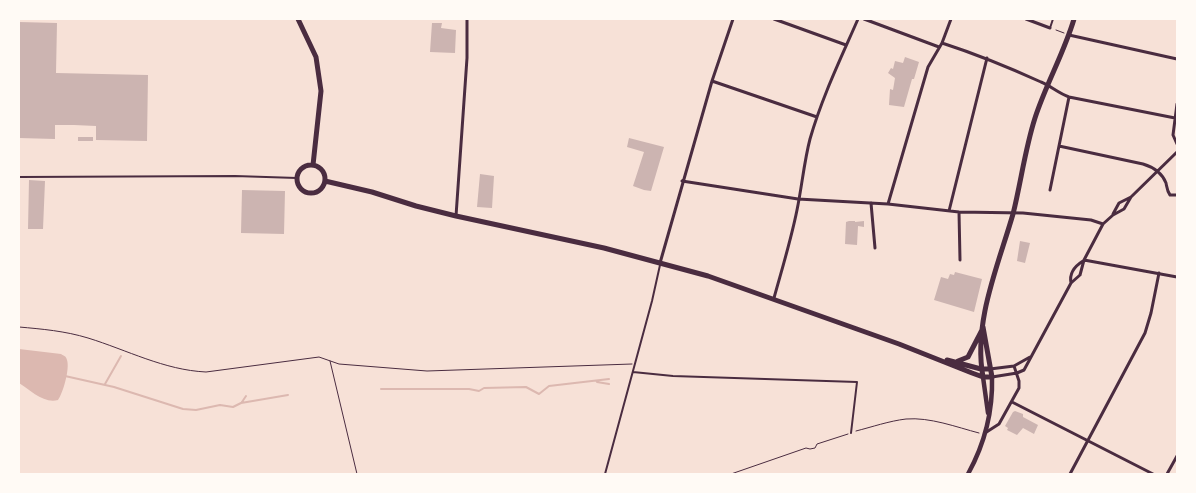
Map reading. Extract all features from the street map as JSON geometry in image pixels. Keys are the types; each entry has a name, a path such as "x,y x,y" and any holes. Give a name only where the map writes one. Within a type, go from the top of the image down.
{"main road":[{"path":"298,19 316,57 321,91 313,165"},
{"path":"983,377 980,349 993,279 1013,212 1035,118 1070,34 1074,19"},
{"path":"313,165 323,172 325,181 320,190 310,194 300,188 297,178 302,168 313,165"},
{"path":"325,181 372,192 456,216 573,240 708,276 774,298 983,377 992,378 983,327"},
{"path":"939,359 962,361 968,357 983,327"},
{"path":"956,361 990,369"}],"street":[{"path":"456,216 467,58 467,19"},
{"path":"660,263 682,181 733,19"},
{"path":"774,19 846,45"},
{"path":"774,298 791,238 803,168 817,117 836,65 858,19"},
{"path":"864,19 940,47"},
{"path":"888,204 928,67 942,43 951,19"},
{"path":"1026,19 1050,28"},
{"path":"1070,34 1177,60"},
{"path":"942,43 987,58 1048,85 1057,92 1069,97 1175,118"},
{"path":"949,211 987,58"},
{"path":"712,81 817,117"},
{"path":"1050,190 1069,97"},
{"path":"1177,104 1173,135 1177,144"},
{"path":"1059,146 1144,164 1158,171 1170,195 1177,195"},
{"path":"968,474 985,434 992,401 992,378 1024,370 1071,283 1080,275 1084,260 1103,224 1113,215 1124,209 1132,197 1177,152"},
{"path":"682,181 798,199 888,204 959,212 1013,212 1091,220 1103,224"},
{"path":"1113,215 1119,203 1132,197"},
{"path":"871,203 875,248"},
{"path":"959,212 960,260"},
{"path":"1071,283 1075,267 1084,260 1177,277"},
{"path":"1070,474 1145,333 1159,273"},
{"path":"990,369 1014,366 1032,355"},
{"path":"985,434 999,424 1019,388 1019,381 1014,366"},
{"path":"983,377 989,415"},
{"path":"1012,402 1153,474"},
{"path":"1167,474 1177,456"}],"lane":[{"path":"1050,28 1053,19"},
{"path":"19,177 235,176 297,178"},
{"path":"605,474 661,268 660,263"},
{"path":"633,372 673,376 857,382 851,433"}],"path":[{"path":"1050,28 1070,34"},
{"path":"19,327 53,329 87,338 161,364 188,371 206,372 320,357 339,364 427,371 635,364"},
{"path":"330,360 357,474"},
{"path":"730,474 806,448 815,448 817,444 851,433 906,419 940,423 985,434"}],"shaded area":[{"path":"19,349 61,354 66,358 68,364 67,375 58,400 53,401 42,398 19,383"}],"building":[{"path":"19,22 57,23 56,73 148,75 147,141 96,140 96,126 74,125 55,125 55,139 19,138"},
{"path":"432,23 442,23 441,28 456,30 455,53 430,52"},
{"path":"905,57 919,62 914,79 912,79 904,107 889,105 890,89 893,90 895,78 888,73 891,68 893,69 895,61 903,63"},
{"path":"78,137 93,137 93,141 78,141"},
{"path":"629,138 664,147 651,191 633,186 644,152 627,147"},
{"path":"480,174 494,176 492,208 477,207"},
{"path":"29,180 45,181 43,229 28,229"},
{"path":"242,190 285,191 284,234 241,233"},
{"path":"864,221 864,227 858,226 857,245 845,244 846,222"},
{"path":"1020,241 1030,243 1025,263 1017,261"},
{"path":"955,272 982,279 974,312 934,300 941,277 948,279 950,274 954,275"},
{"path":"1015,411 1023,414 1023,417 1038,425 1034,434 1023,428 1017,435 1007,430 1008,428 1005,426"}],"waterway":[{"path":"105,384 121,356"},
{"path":"65,376 114,387 183,409 196,410 220,405 233,407 241,403 288,395"},
{"path":"381,389 469,389 479,391 484,388 526,387 539,394 549,386 609,379"},
{"path":"597,382 609,384"},
{"path":"242,402 246,396"}]}
